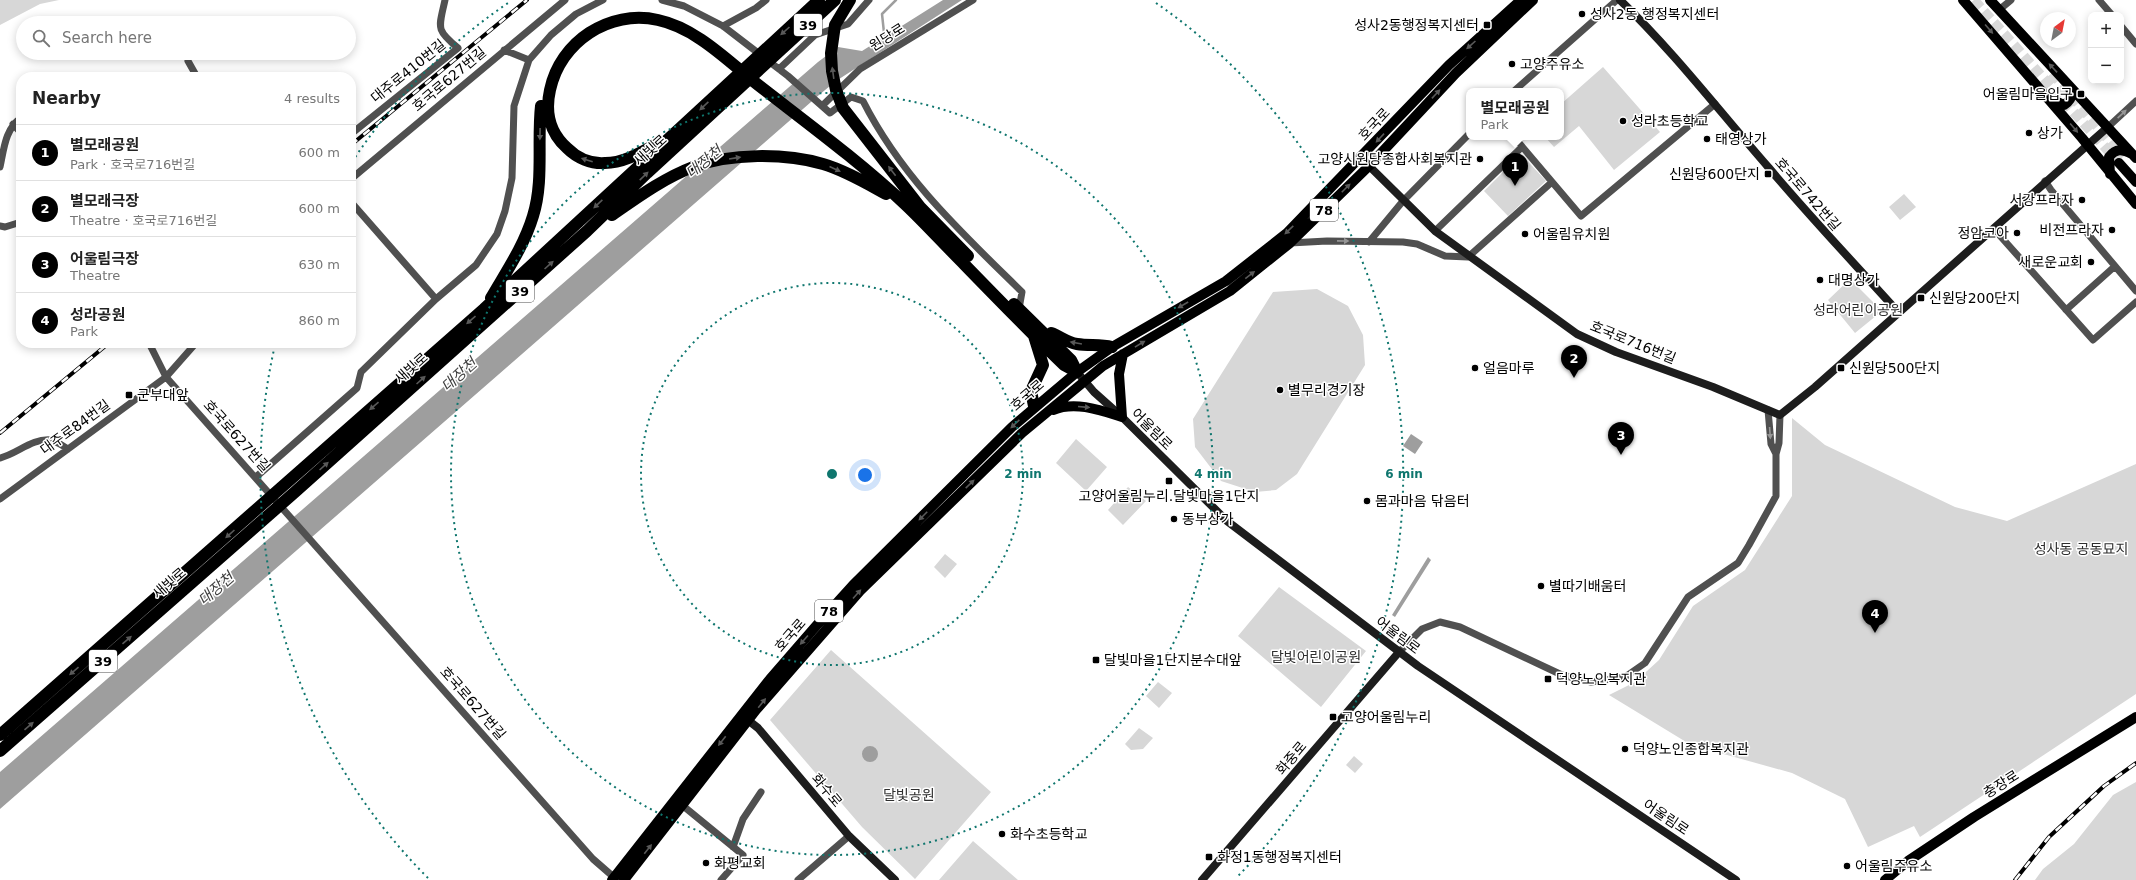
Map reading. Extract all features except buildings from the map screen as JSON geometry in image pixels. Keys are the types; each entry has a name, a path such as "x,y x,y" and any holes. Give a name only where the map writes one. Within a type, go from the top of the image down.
{"highway":[{"name":"새빛로","path":"263,512 295,492 588,231 647,173 742,88 776,46 819,0"},
{"name":"새빛로","path":"0,751 263,512 286,483 484,309 732,80 835,0"},
{"path":"850,0 835,25 831,53 832,71 836,90 843,108 852,122 920,207 1019,309 1064,365 1080,376"},
{"path":"484,309 521,248 534,216 539,178 541,112 544,87 552,66 565,45 588,26 614,14 643,11 664,14 713,41 758,81"},
{"path":"675,134 628,158 605,163 587,161 572,153 558,140 548,118 548,99 553,76 567,50 590,32 616,21 641,18 659,20 682,29 758,81 830,136 945,232"},
{"path":"830,136 906,205 1038,333 1043,365 1031,391 1034,406"},
{"path":"588,231 658,184 694,167 737,157 769,156 797,158 824,164 856,178 906,205"},
{"path":"1038,333 1053,333 1064,341 1078,344 1100,344 1112,347"},
{"name":"새빛로","path":"0,735 202,567"}],"main road":[{"name":"호국로","path":"617,879 745,717 860,591 1022,433 1046,413 1080,376 1112,347 1226,281 1287,233 1449,66 1521,0"},
{"name":"호국로","path":"617,879 682,806 770,679 853,585 1034,406 1080,376 1123,354 1230,291 1290,243 1369,166 1456,73 1533,0"},
{"path":"1964,0 2088,144 2110,174 2136,204"},
{"path":"1990,0 2108,127 2128,158 2136,182"},
{"path":"2046,95 2064,105 2071,100 2072,93 2069,84"},
{"path":"2110,174 2109,157 2116,150 2123,150 2136,172"},
{"path":"1046,413 1062,407 1073,406 1090,408 1122,417 1119,374 1123,354"},
{"name":"충장로","path":"1885,880 1908,861 1974,817 2136,717"}],"street":[{"name":"대주로410번길","path":"356,130 458,48 442,35 440,24 445,0"},
{"name":"호국로627번길","path":"356,174 565,0"},
{"path":"256,477 357,388 361,372 436,299 476,265 497,234 505,211 512,178 514,106 529,60 551,35 576,14 600,0"},
{"path":"662,0 684,6 723,26 788,76 830,113 851,97 863,101 875,125 923,192 1022,292 1019,309"},
{"path":"723,26 756,8 766,0"},
{"path":"779,69 815,34 848,24 869,0"},
{"name":"원당로","path":"821,104 860,69 973,0"},
{"path":"1517,88 1617,0"},
{"name":"호국로742번길","path":"1620,0 1639,18 1715,104 1803,208 1899,313"},
{"path":"1999,10 2011,0"},
{"path":"2099,0 2109,12"},
{"path":"2124,30 2136,44"},
{"path":"504,50 529,60"},
{"path":"188,61 194,72"},
{"path":"1399,652 1422,629 1440,622 1460,627 1562,675 1591,682 1626,677 1645,663 1688,598 1738,563 1776,496 1776,454 1779,443 1780,415 1899,313 2136,101"},
{"path":"1516,140 1581,216 1715,104"},
{"path":"0,167 8,131 16,122"},
{"path":"13,124 16,127"},
{"path":"1370,242 1403,201 1466,137"},
{"path":"1435,231 1522,147"},
{"name":"호국로716번길","path":"1361,158 1435,231 1468,257 1577,334 1616,352 1713,387 1780,415"},
{"path":"2045,181 2114,267 2136,291"},
{"path":"1290,243 1327,241 1418,244 1445,256 1468,257 1552,182"},
{"path":"356,208 436,299"},
{"path":"0,226 5,227 16,224"},
{"path":"1994,229 2092,340 2136,302"},
{"path":"2066,310 2114,267"},
{"name":"호국로627번길","path":"152,348 166,377 316,543 593,859 617,879"},
{"path":"166,377 192,348"},
{"name":"어울림로","path":"1080,376 1094,392 1122,417 1227,521 1399,652 1736,880"},
{"name":"대주로84번길","path":"0,499 166,377"},
{"path":"1768,410 1771,444 1776,454"},
{"path":"0,458 11,456 36,442 52,440 68,449"},
{"name":"화중로","path":"1202,880 1399,652"},
{"name":"화수로","path":"745,717 758,728 849,836 895,880"},
{"path":"733,847 743,819 761,792"},
{"path":"682,806 743,855 721,880"},
{"path":"798,880 849,836"}],"green space":[{"path":"0,0 59,0 40,4 0,25"},
{"path":"1603,67 1660,132 1614,170 1579,126 1564,139 1564,101"},
{"path":"1548,140 1562,140 1554,147"},
{"path":"1521,154 1546,181 1508,216 1484,191"},
{"path":"1904,194 1916,207 1900,220 1889,207"},
{"name":"성라어린이공원","path":"1850,279 1882,311 1855,333 1828,300"},
{"path":"1317,289 1348,306 1363,335 1365,365 1297,474 1276,490 1255,492 1221,481 1195,447 1193,419 1273,292"},
{"name":"성사동 공동묘지","path":"1792,418 1825,445 1955,507 2007,521 2136,464 2136,694 1920,837 1914,826 1868,847 1845,799 1792,773 1691,745 1609,695 1635,682 1659,660 1693,606 1745,570 1792,496"},
{"path":"1076,439 1107,467 1086,491 1056,463"},
{"path":"1128,487 1146,501 1123,525 1108,510"},
{"path":"945,554 957,564 945,578 934,567"},
{"name":"달빛어린이공원","path":"1279,587 1366,651 1321,707 1238,636"},
{"name":"달빛공원","path":"831,650 991,792 915,879 862,827 770,720"},
{"path":"1158,682 1172,693 1159,708 1146,696"},
{"path":"1139,728 1153,738 1143,749 1131,750 1125,744"},
{"path":"1354,756 1363,764 1355,773 1346,765"},
{"path":"2136,782 2136,880 2035,880 2043,869 2074,844 2113,795"},
{"path":"973,841 1018,880 939,880"}],"water":[{"name":"대장천","path":"943,0 962,0 836,81 819,95 0,809 0,772 818,62 838,47 862,51"},
{"path":"1411,434 1423,442 1415,454 1403,446"},
{"path":"1428,557 1431,560 1395,617 1392,615"},
{"path":"867,746 873,746 878,751 876,760 873,762 867,762 862,757 862,751"}],"waterway":[{"path":"885,42 882,14 896,0"}],"tunnel":[{"path":"1974,0 2119,163"},
{"path":"2052,73 2123,157"}],"railway":[{"path":"356,141 527,0"},
{"path":"0,433 103,348"},
{"path":"2015,880 2049,837 2104,786 2136,763"}],"place":[{"name":"성사2동 행정복지센터","path":"1582,14"},
{"name":"성사2동행정복지센터","path":"1487,25"},
{"name":"고양주유소","path":"1512,64"},
{"name":"어울림마을입구","path":"2081,94"},
{"name":"성라초등학교","path":"1623,121"},
{"name":"상가","path":"2029,133"},
{"name":"태영상가","path":"1707,139"},
{"name":"고양시원당종합사회복지관","path":"1480,159"},
{"name":"신원당600단지","path":"1768,174"},
{"name":"별모래공원","path":"1515,186"},
{"name":"서강프라자","path":"2082,200"},
{"name":"비전프라자","path":"2112,230"},
{"name":"정암코아","path":"2017,233"},
{"name":"어울림유치원","path":"1525,234"},
{"name":"새로운교회","path":"2091,262"},
{"name":"대명상가","path":"1820,280"},
{"name":"신원당200단지","path":"1921,298"},
{"name":"얼음마루","path":"1475,368"},
{"name":"신원당500단지","path":"1841,368"},
{"name":"별모래극장","path":"1574,378"},
{"name":"별무리경기장","path":"1280,390"},
{"name":"군부대앞","path":"129,395"},
{"name":"어울림극장","path":"1621,455"},
{"name":"고양어울림누리.달빛마을1단지","path":"1169,481"},
{"name":"몸과마음 닦음터","path":"1367,501"},
{"name":"동부상가","path":"1174,519"},
{"name":"별따기배움터","path":"1541,586"},
{"name":"성라공원","path":"1875,633"},
{"name":"달빛마을1단지분수대앞","path":"1096,660"},
{"name":"덕양노인복지관","path":"1548,679"},
{"name":"고양어울림누리","path":"1333,717"},
{"name":"덕양노인종합복지관","path":"1625,749"},
{"name":"화수초등학교","path":"1002,834"},
{"name":"화정1동행정복지센터","path":"1209,857"},
{"name":"화평교회","path":"706,863"},
{"name":"어울림주유소","path":"1847,866"}]}
